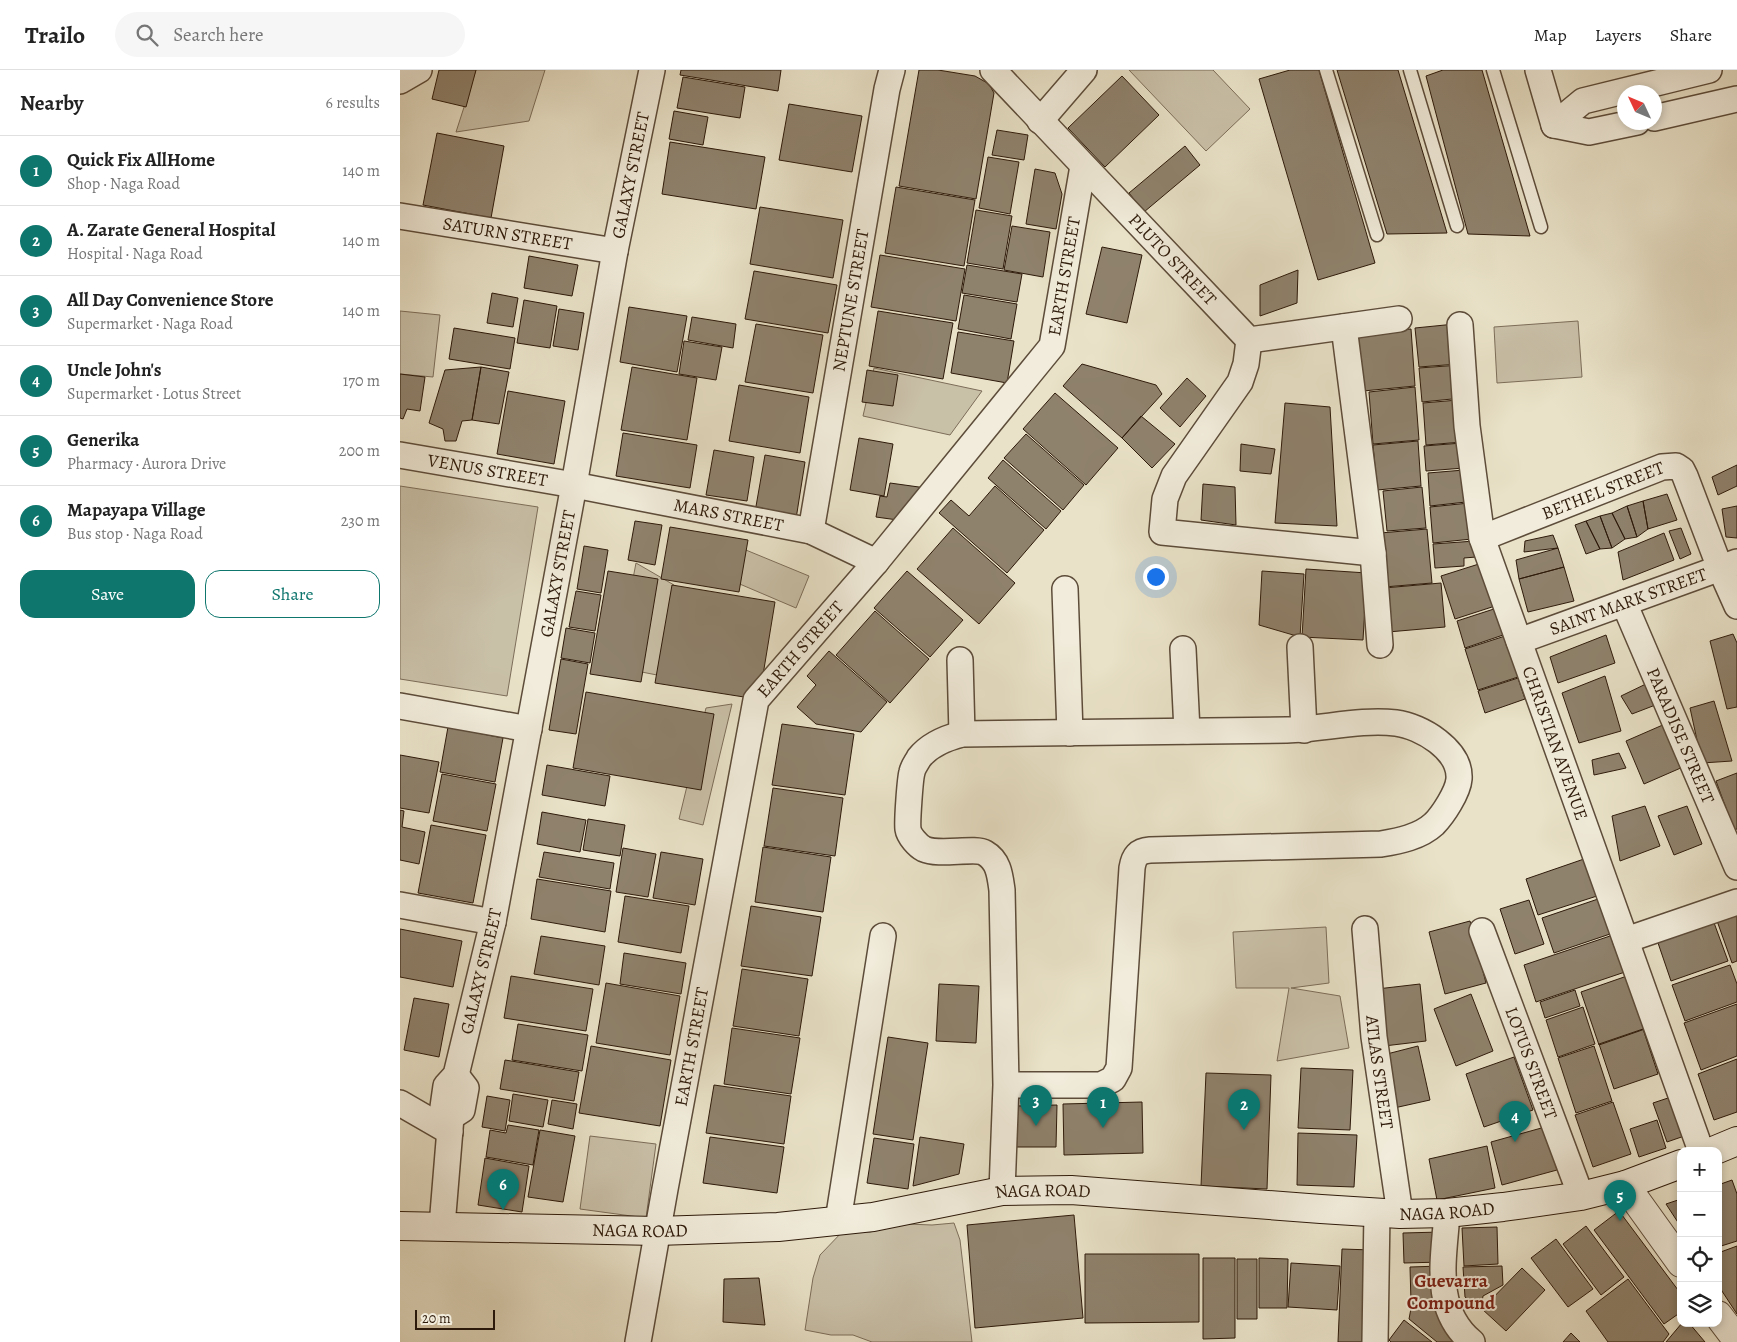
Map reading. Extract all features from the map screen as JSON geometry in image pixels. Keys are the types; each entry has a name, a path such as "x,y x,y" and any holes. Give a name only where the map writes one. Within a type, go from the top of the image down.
{"main road":[{"path":"1722,1147 1737,1141"},
{"name":"NAGA ROAD","path":"400,1226 657,1231 778,1227 874,1217 1002,1191 1071,1190 1389,1213 1447,1213 1581,1196 1625,1185 1677,1166"},
{"path":"1625,1185 1677,1257"}],"street":[{"path":"400,81 419,70"},
{"name":"GALAXY STREET","path":"442,1226 451,1124 443,1107 446,1086 456,1074 493,922 574,485 615,251 652,70"},
{"name":"NEPTUNE STREET","path":"811,531 887,89 892,70"},
{"name":"PLUTO STREET","path":"993,70 1249,340"},
{"path":"1040,121 1084,70"},
{"path":"1538,70 1554,125"},
{"path":"1656,85 1709,70"},
{"path":"1554,125 1583,102 1617,95"},
{"path":"1662,116 1737,99"},
{"path":"1554,125 1589,132 1617,126"},
{"name":"EARTH STREET","path":"638,1342 756,700 876,562 1052,346 1083,166"},
{"name":"SATURN STREET","path":"400,216 615,251"},
{"path":"1373,553 1162,532 1165,499 1174,476 1240,382 1246,364 1249,340 1399,319"},
{"name":"CHRISTIAN AVENUE","path":"1460,325 1467,426 1482,538 1701,1147"},
{"path":"1344,327 1373,553 1380,645"},
{"name":"VENUS STREET","path":"400,455 574,485"},
{"name":"BETHEL STREET","path":"1482,538 1662,467 1676,466 1682,470 1729,565"},
{"name":"MARS STREET","path":"574,485 811,531 876,562"},
{"path":"1729,565 1737,606"},
{"name":"SAINT MARK STREET","path":"1519,641 1729,565"},
{"path":"1065,589 1070,732"},
{"name":"PARADISE STREET","path":"1624,603 1737,867"},
{"path":"1300,647 1304,730"},
{"path":"1183,649 1187,731"},
{"path":"960,660 962,734"},
{"path":"400,706 529,728"},
{"path":"1002,1191 1006,1085 1000,872 994,860 984,852 936,852 924,850 915,842 908,831 912,772 920,758 930,748 944,739 962,734 1304,730 1372,723 1396,723 1412,727 1430,735 1442,744 1454,759 1459,778 1452,800 1434,825 1408,839 1381,844 1150,850 1137,854 1133,860 1132,868 1120,1057 1119,1068 1116,1074 1113,1079 1101,1085 1006,1085"},
{"path":"1626,940 1737,902"},
{"path":"400,905 493,922"},
{"name":"ATLAS STREET","path":"1365,929 1389,1213 1375,1342"},
{"name":"LOTUS STREET","path":"1482,930 1581,1196"},
{"path":"838,1221 883,936"},
{"path":"400,1103 451,1124"},
{"path":"1447,1213 1443,1282 1446,1304 1462,1334 1472,1342"}],"lane":[{"path":"1326,70 1377,235"},
{"path":"1410,70 1457,226"},
{"path":"1493,70 1540,227"}],"shaded area":[{"path":"476,70 545,70 529,121 456,132"},
{"path":"1129,70 1213,70 1250,109 1206,151"},
{"path":"400,311 440,315 433,377 400,374"},
{"path":"1578,321 1582,377 1497,383 1494,327"},
{"path":"874,368 982,391 950,435 863,416"},
{"path":"400,486 538,507 507,696 400,679"},
{"path":"741,548 809,576 796,608 728,579"},
{"path":"636,563 674,585 657,675 616,667"},
{"path":"732,704 703,825 679,819 706,708"},
{"path":"1326,927 1329,983 1291,988 1340,996 1349,1048 1277,1061 1289,988 1236,988 1233,932"},
{"path":"590,1136 656,1144 646,1218 580,1209"},
{"path":"954,1223 960,1240 972,1342 872,1342 853,1335 831,1335 805,1330 813,1278 820,1255 844,1230 870,1232 907,1224 932,1225"}],"building":[{"path":"439,70 476,70 466,107 432,99"},
{"path":"681,70 781,70 778,91 680,75"},
{"path":"919,70 938,70 975,76 989,84 994,93 976,199 899,186"},
{"path":"1290,70 1319,70 1375,263 1318,280 1259,79"},
{"path":"1337,70 1398,70 1447,233 1387,234"},
{"path":"1443,70 1482,70 1530,236 1468,234 1426,76"},
{"path":"1122,76 1159,115 1105,167 1068,128"},
{"path":"683,77 745,87 740,118 677,108"},
{"path":"789,104 862,116 852,172 779,160"},
{"path":"674,111 708,117 703,145 669,139"},
{"path":"997,130 1028,135 1024,160 992,155"},
{"path":"437,133 504,146 491,218 423,205"},
{"path":"670,142 765,157 756,209 662,194"},
{"path":"1185,146 1200,165 1144,212 1129,193"},
{"path":"988,157 1019,162 1010,214 979,208"},
{"path":"1035,169 1055,173 1062,194 1056,229 1026,224"},
{"path":"896,187 975,200 964,266 885,253"},
{"path":"760,207 843,220 833,278 750,264"},
{"path":"976,210 1012,216 1003,269 967,263"},
{"path":"1012,226 1050,232 1043,277 1004,270"},
{"path":"1102,247 1142,255 1127,323 1086,314"},
{"path":"880,255 965,269 956,321 871,307"},
{"path":"529,256 578,265 572,296 524,288"},
{"path":"967,265 1022,274 1017,302 962,293"},
{"path":"1298,270 1297,303 1260,316 1260,285"},
{"path":"754,271 837,285 828,333 745,319"},
{"path":"492,293 518,298 513,327 487,323"},
{"path":"964,295 1017,304 1011,339 958,329"},
{"path":"524,300 557,306 550,348 517,343"},
{"path":"629,307 687,316 677,372 620,362"},
{"path":"559,309 584,313 578,350 553,346"},
{"path":"878,311 953,323 943,379 869,366"},
{"path":"692,317 736,324 733,348 688,340"},
{"path":"756,324 823,335 813,393 745,382"},
{"path":"1455,324 1458,364 1419,367 1415,328"},
{"path":"454,328 515,338 510,369 449,359"},
{"path":"1411,329 1415,386 1363,391 1358,333"},
{"path":"958,332 1014,341 1007,383 951,373"},
{"path":"684,341 722,347 716,380 679,374"},
{"path":"1082,364 1156,385 1162,394 1122,438 1063,386"},
{"path":"1460,365 1462,398 1422,402 1419,368"},
{"path":"481,367 509,372 499,424 472,420"},
{"path":"481,367 472,420 462,421 456,441 445,441 443,429 429,423 445,370"},
{"path":"632,367 697,378 687,440 621,430"},
{"path":"867,370 898,375 893,406 862,402"},
{"path":"400,374 425,377 420,411 407,409 403,419 400,418"},
{"path":"1187,378 1206,396 1180,427 1160,408"},
{"path":"739,385 809,397 800,453 729,441"},
{"path":"1415,387 1419,440 1373,444 1369,392"},
{"path":"508,391 565,401 554,464 497,454"},
{"path":"1055,393 1118,448 1086,485 1023,429"},
{"path":"1458,400 1462,442 1426,445 1423,403"},
{"path":"1285,403 1330,407 1337,526 1275,523"},
{"path":"1141,416 1175,444 1152,468 1122,438"},
{"path":"623,433 697,445 690,488 616,476"},
{"path":"1026,434 1084,485 1063,510 1004,458"},
{"path":"859,438 893,444 884,496 850,490"},
{"path":"1418,441 1421,486 1377,490 1373,445"},
{"path":"1462,443 1464,468 1426,471 1424,446"},
{"path":"1241,444 1275,449 1271,474 1240,471"},
{"path":"714,450 754,457 747,501 706,495"},
{"path":"765,455 805,462 796,519 755,512"},
{"path":"1003,460 1061,511 1046,529 988,478"},
{"path":"1737,465 1737,486 1718,495 1712,477"},
{"path":"1464,470 1466,502 1430,506 1428,473"},
{"path":"890,483 926,488 905,521 876,517 880,496 887,497"},
{"path":"1203,484 1235,487 1236,525 1201,520"},
{"path":"995,486 1044,530 1007,573 939,513 951,500 969,516"},
{"path":"1422,487 1426,528 1387,531 1383,491"},
{"path":"1667,494 1677,520 1648,529 1643,501"},
{"path":"1643,501 1648,529 1637,537 1627,506"},
{"path":"1469,503 1472,539 1433,543 1430,507"},
{"path":"1627,506 1637,537 1625,539 1612,513"},
{"path":"1737,506 1737,538 1726,537 1722,509"},
{"path":"1612,513 1625,539 1612,548 1600,516"},
{"path":"1600,516 1612,548 1600,549 1586,521"},
{"path":"635,521 662,525 655,565 628,560"},
{"path":"1586,521 1600,549 1586,554 1575,525"},
{"path":"670,527 748,540 739,592 661,579"},
{"path":"953,528 1015,583 979,624 917,569"},
{"path":"1681,528 1691,554 1680,559 1669,531"},
{"path":"1427,529 1432,583 1384,587 1380,533"},
{"path":"1664,533 1674,560 1623,580 1618,552"},
{"path":"1553,535 1558,548 1524,552 1525,541"},
{"path":"1475,541 1476,557 1464,558 1464,566 1435,568 1433,544"},
{"path":"584,546 608,550 601,593 577,589"},
{"path":"1558,548 1564,567 1519,579 1516,560"},
{"path":"1482,563 1495,606 1455,619 1441,576"},
{"path":"1564,567 1574,601 1528,612 1519,579"},
{"path":"1306,569 1367,573 1363,640 1302,637"},
{"path":"608,571 658,579 641,682 590,674"},
{"path":"907,571 963,620 930,657 874,608"},
{"path":"1262,571 1304,574 1300,637 1259,625"},
{"path":"1441,583 1445,627 1388,632 1384,588"},
{"path":"672,585 775,602 763,675 744,697 655,683"},
{"path":"576,591 601,595 595,631 569,627"},
{"path":"1500,607 1509,633 1465,648 1457,621"},
{"path":"875,611 929,659 890,703 836,655"},
{"path":"566,628 595,633 590,663 561,658"},
{"path":"1733,634 1737,643 1737,707 1727,709 1710,641"},
{"path":"1606,635 1615,663 1558,683 1550,657"},
{"path":"1505,636 1518,677 1478,690 1465,649"},
{"path":"829,651 887,702 861,732 816,724 797,707 816,685 807,676"},
{"path":"561,659 588,664 576,734 549,730"},
{"path":"1605,676 1621,731 1579,743 1562,693"},
{"path":"1518,678 1525,699 1485,713 1478,691"},
{"path":"1650,682 1658,704 1632,714 1621,696"},
{"path":"586,692 714,714 701,790 573,768"},
{"path":"1714,701 1732,761 1702,763 1690,708"},
{"path":"782,724 854,734 845,795 772,785"},
{"path":"1665,724 1683,767 1644,784 1626,741"},
{"path":"448,727 503,738 495,782 440,772"},
{"path":"1619,753 1626,768 1594,775 1592,760"},
{"path":"400,755 439,762 429,813 400,808"},
{"path":"547,765 610,776 605,806 542,795"},
{"path":"1737,773 1737,829 1734,830 1716,781"},
{"path":"442,774 496,784 487,831 433,821"},
{"path":"773,788 843,798 835,856 764,846"},
{"path":"1645,806 1660,846 1620,861 1612,816"},
{"path":"1687,806 1702,844 1674,855 1658,816"},
{"path":"400,810 404,811 402,827 425,832 419,864 400,860"},
{"path":"542,812 586,820 580,852 537,844"},
{"path":"588,819 625,825 620,856 583,850"},
{"path":"431,825 486,835 473,903 418,893"},
{"path":"763,847 831,857 823,912 755,902"},
{"path":"623,848 656,854 648,897 616,892"},
{"path":"544,852 614,863 610,889 539,877"},
{"path":"661,852 703,859 695,905 653,898"},
{"path":"1584,859 1597,896 1538,915 1526,879"},
{"path":"537,879 611,891 605,932 531,919"},
{"path":"625,896 689,906 681,953 618,942"},
{"path":"1601,898 1613,933 1554,953 1542,918"},
{"path":"1529,900 1544,944 1515,954 1500,909"},
{"path":"751,906 821,917 812,976 741,966"},
{"path":"1737,911 1737,961 1732,963 1716,918"},
{"path":"1713,920 1728,961 1671,981 1657,940"},
{"path":"1470,921 1486,983 1445,994 1429,932"},
{"path":"400,929 462,941 453,987 400,977"},
{"path":"1613,935 1625,972 1536,1002 1524,965"},
{"path":"541,936 605,946 599,985 534,974"},
{"path":"624,953 686,963 681,994 620,984"},
{"path":"1730,965 1737,984 1737,1002 1685,1021 1672,985"},
{"path":"742,969 808,979 799,1036 733,1026"},
{"path":"511,976 593,989 586,1031 504,1018"},
{"path":"1627,976 1645,1029 1599,1045 1581,992"},
{"path":"606,983 680,996 670,1055 596,1043"},
{"path":"939,984 979,986 976,1043 936,1041"},
{"path":"1420,984 1426,1041 1384,1046 1377,989"},
{"path":"1575,990 1580,1006 1545,1018 1540,1002"},
{"path":"1471,994 1493,1051 1456,1066 1434,1009"},
{"path":"414,998 449,1004 439,1057 404,1050"},
{"path":"1737,1004 1737,1056 1701,1070 1684,1023"},
{"path":"1583,1007 1595,1044 1558,1057 1546,1020"},
{"path":"518,1024 588,1035 582,1071 512,1060"},
{"path":"732,1028 800,1038 791,1094 724,1084"},
{"path":"1643,1029 1658,1074 1614,1089 1599,1044"},
{"path":"888,1037 928,1043 913,1140 873,1134"},
{"path":"591,1046 671,1060 660,1126 579,1113"},
{"path":"1418,1046 1430,1100 1394,1108 1383,1055"},
{"path":"1594,1046 1612,1101 1576,1113 1558,1058"},
{"path":"1514,1057 1533,1110 1484,1127 1466,1074"},
{"path":"1737,1059 1737,1112 1714,1120 1698,1074"},
{"path":"505,1060 579,1072 574,1101 500,1089"},
{"path":"1301,1068 1353,1070 1350,1130 1298,1128"},
{"path":"1206,1073 1271,1075 1267,1189 1201,1186"},
{"path":"714,1085 791,1096 784,1144 706,1133"},
{"path":"513,1094 548,1100 543,1127 509,1121"},
{"path":"1680,1094 1693,1133 1667,1142 1653,1103"},
{"path":"487,1096 510,1100 505,1131 482,1127"},
{"path":"552,1100 577,1104 573,1129 548,1124"},
{"path":"1142,1102 1143,1153 1064,1155 1063,1104"},
{"path":"1613,1102 1631,1154 1593,1167 1575,1115"},
{"path":"1057,1105 1056,1147 1016,1147 1016,1106"},
{"path":"1657,1120 1666,1148 1639,1157 1630,1129"},
{"path":"508,1125 539,1130 533,1165 486,1157 490,1130 506,1133"},
{"path":"1545,1127 1557,1170 1502,1185 1491,1142"},
{"path":"540,1130 575,1136 563,1202 528,1197"},
{"path":"1298,1133 1357,1135 1354,1187 1297,1185"},
{"path":"710,1137 784,1147 777,1193 703,1183"},
{"path":"920,1137 964,1144 959,1174 913,1186"},
{"path":"874,1138 914,1144 908,1189 867,1183"},
{"path":"1487,1146 1495,1188 1437,1200 1429,1159"},
{"path":"485,1158 529,1166 522,1212 478,1205"},
{"path":"1732,1180 1737,1194 1737,1241 1722,1246 1722,1192 1722,1184"},
{"path":"1677,1200 1677,1221 1666,1204"},
{"path":"1619,1211 1677,1289 1677,1315 1664,1324 1594,1230"},
{"path":"1074,1215 1083,1318 975,1328 967,1225"},
{"path":"1586,1226 1624,1277 1601,1295 1563,1244"},
{"path":"1497,1227 1498,1264 1464,1266 1462,1228"},
{"path":"1441,1232 1442,1262 1404,1263 1403,1233"},
{"path":"1556,1239 1593,1289 1568,1307 1531,1258"},
{"path":"1737,1246 1737,1314 1722,1291 1722,1252"},
{"path":"1342,1249 1372,1250 1368,1342 1338,1342"},
{"path":"1085,1254 1199,1254 1199,1322 1085,1323"},
{"path":"1203,1258 1235,1258 1235,1338 1203,1339"},
{"path":"1259,1258 1288,1259 1287,1308 1259,1308"},
{"path":"1237,1259 1257,1259 1257,1319 1237,1319"},
{"path":"1291,1263 1340,1266 1337,1310 1288,1307"},
{"path":"1441,1266 1442,1302 1411,1302 1410,1267"},
{"path":"1502,1266 1503,1285 1483,1296 1482,1302 1474,1305 1465,1297 1463,1267"},
{"path":"1522,1268 1545,1290 1506,1331 1482,1309"},
{"path":"759,1278 765,1325 723,1322 724,1279"},
{"path":"1628,1279 1669,1334 1663,1342 1608,1342 1586,1311"},
{"path":"1412,1303 1442,1303 1466,1342 1437,1342 1409,1319"},
{"path":"1404,1320 1432,1342 1391,1342 1389,1340"},
{"path":"1679,1327 1692,1327 1705,1342 1666,1342"},
{"path":"1571,1333 1580,1342 1563,1342"}],"place":[{"name":"All Day Convenience Store","path":"1036,1126"},
{"name":"Quick Fix AllHome","path":"1103,1128"},
{"name":"A. Zarate General Hospital","path":"1244,1130"},
{"name":"Uncle John's","path":"1515,1142"},
{"name":"Mapayapa Village","path":"503,1210"},
{"name":"Generika","path":"1620,1221"}],"district":[{"name":"Guevarra Compound","path":"1451,1292"}]}
